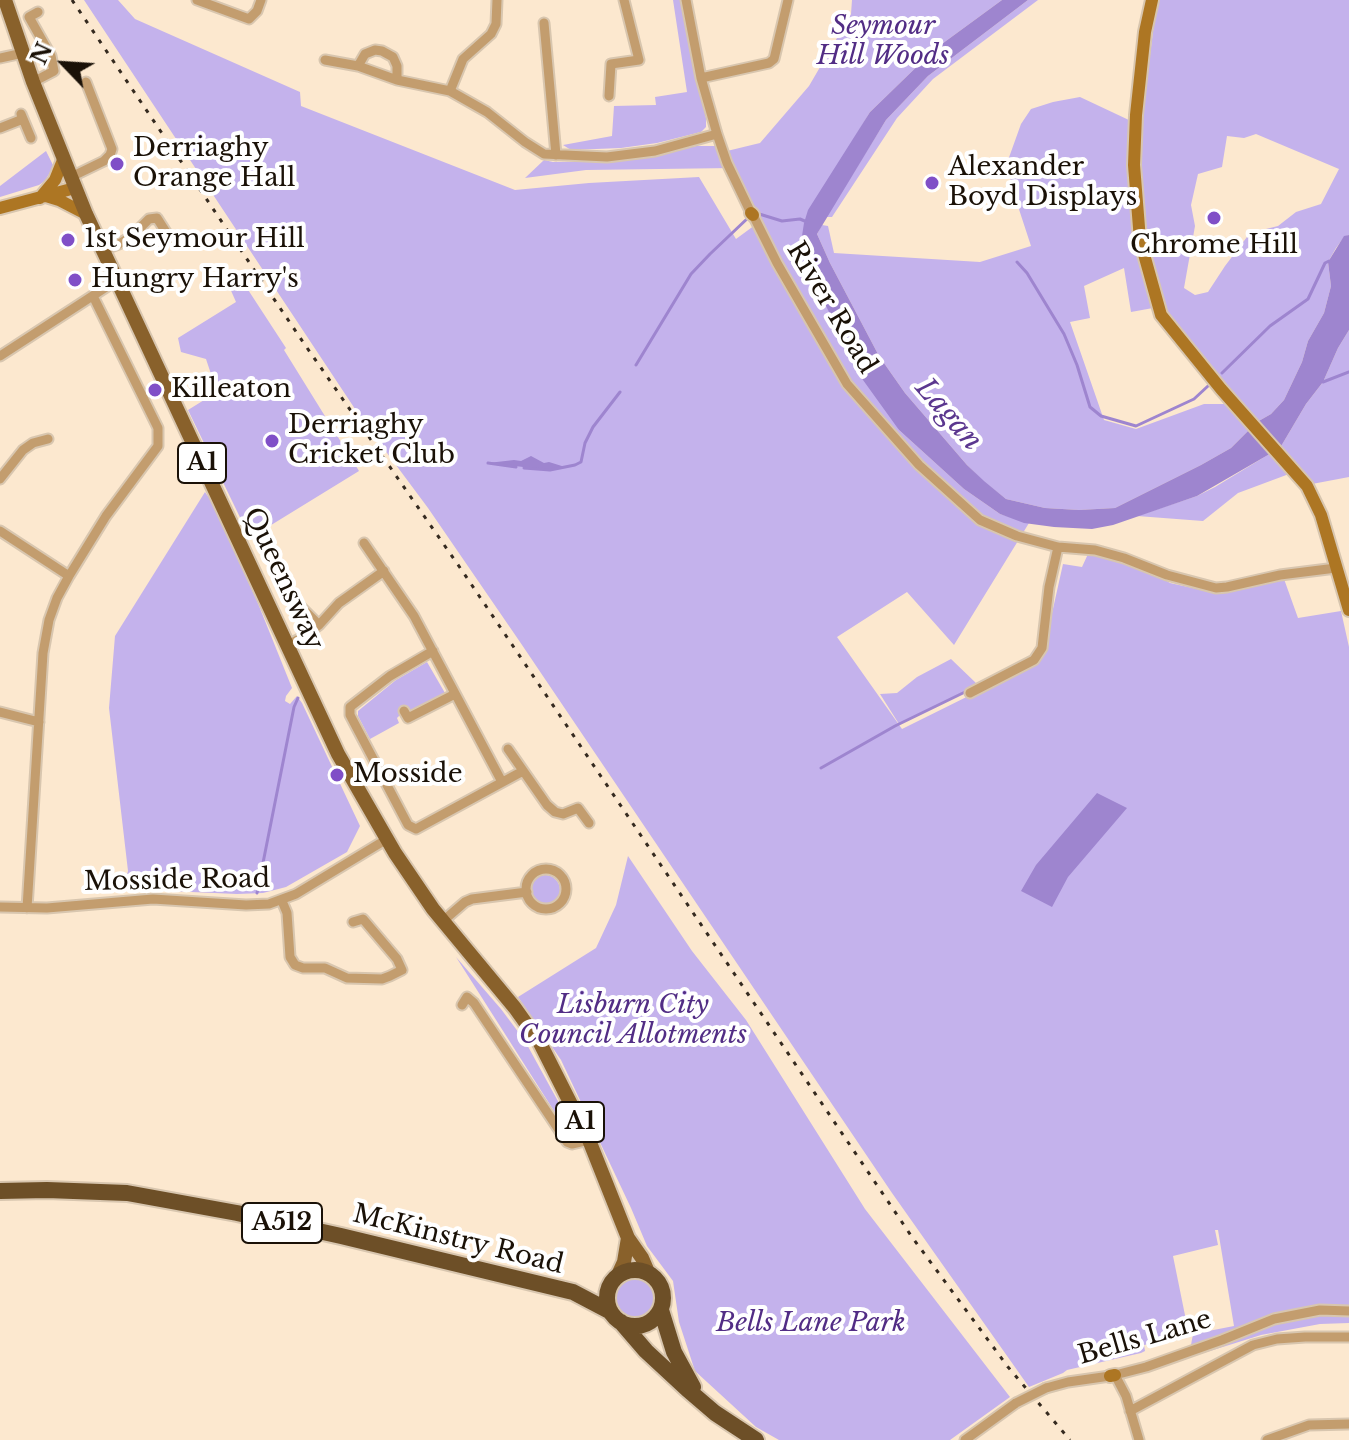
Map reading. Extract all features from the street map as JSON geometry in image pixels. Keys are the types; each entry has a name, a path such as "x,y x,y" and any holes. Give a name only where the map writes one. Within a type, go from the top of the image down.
{"highway":[{"name":"McKinstry Road","path":"0,1191 127,1193 237,1213 573,1292 616,1317"},
{"path":"648,1272 633,1269 614,1279 607,1293 607,1302 616,1317 630,1326 648,1323 661,1310"},
{"name":"A1","path":"648,1272 664,1292 661,1310 674,1352 697,1396"},
{"name":"McKinstry Road","path":"573,1292 614,1279"},
{"name":"A1","path":"616,1317 646,1351 687,1389 715,1413 756,1440"}],"main road":[{"name":"Queensway","path":"5,0 33,82 86,214 338,754 417,887 540,1043 589,1140 628,1238 648,1272"},
{"path":"1152,0 1145,32 1134,165 1140,240 1161,315 1221,389 1307,486 1321,515 1349,610"},
{"path":"43,197 55,180 63,160"},
{"path":"0,208 43,197 73,182"},
{"path":"43,197 59,200 86,214"},
{"path":"614,1279 624,1262 628,1238"}],"street":[{"path":"197,0 249,19 257,11 261,0"},
{"path":"450,91 463,59 491,34 496,24 497,0"},
{"path":"609,96 611,64 639,60 624,0"},
{"name":"River Road","path":"686,0 701,78 727,163 777,263 847,384 919,465 980,520 1017,536 1058,547 1095,550 1216,588 1336,568"},
{"path":"701,78 769,63 774,59 788,0"},
{"path":"33,82 54,71 51,56 29,17 38,12"},
{"path":"544,23 556,155"},
{"path":"358,66 365,54 382,51 393,57 397,80"},
{"path":"0,58 23,53"},
{"path":"325,60 450,91 487,112 544,154 607,157 655,151 717,134"},
{"path":"73,182 104,161 112,149 86,82"},
{"path":"0,128 22,117 31,138"},
{"path":"103,250 132,236 149,219 157,218 171,240"},
{"path":"0,356 117,280"},
{"path":"27,908 43,653 49,620 69,576 106,516 158,446 158,428 93,296"},
{"path":"0,479 23,450 48,439"},
{"path":"0,531 69,576"},
{"path":"364,543 414,616 502,782"},
{"path":"970,693 1034,660 1042,648 1049,587 1058,547"},
{"path":"275,569 289,595 319,625"},
{"path":"288,645 305,636 339,603 384,571"},
{"path":"433,651 390,676 350,707 350,715 408,825 416,829 523,771"},
{"path":"404,711 408,718 455,694"},
{"path":"0,712 39,722"},
{"path":"508,749 547,805 563,814 578,808 589,823"},
{"name":"Mosside Road","path":"0,907 27,908 134,899 269,904 296,894 387,839"},
{"path":"541,870 559,874 566,885 561,903 550,909 532,903 527,892 531,877 541,870"},
{"path":"443,921 472,899 527,892"},
{"path":"282,901 287,913 290,957 295,965 325,968 347,978 382,979 402,970"},
{"path":"370,910 358,921 397,959 402,970 412,979"},
{"path":"462,1005 467,997 474,1003 567,1142 572,1144 589,1140"},
{"name":"Bells Lane","path":"965,1440 1016,1403 1046,1388 1146,1367 1274,1319 1320,1310 1349,1311"},
{"path":"1130,1411 1253,1345 1277,1339 1349,1337"},
{"path":"1113,1375 1126,1396 1139,1440"},
{"path":"1267,1440 1309,1425 1349,1424"}],"green space":[{"name":"Seymour Hill Woods","path":"84,0 118,0 135,19 300,92 301,106 515,190 699,177 736,239 755,225 732,168 586,170 525,178 544,160 613,161 696,146 718,146 727,151 760,143 809,86 851,14 852,0 1002,0 935,49 870,112 804,223 899,430 964,489 1000,514 1029,523 954,645 907,592 837,637 902,729 1035,663 1044,649 1063,564 1082,567 1088,554 1108,556 1170,583 1220,594 1284,579 1298,618 1341,611 1349,647 1349,1323 1320,1324 1261,1335 1194,1356 1191,1345 1193,1334 1234,1326 1218,1230 1215,1230 1218,1245 1173,1256 1187,1337 1144,1345 1145,1351 1141,1353 1067,1370 1029,1387 892,1193 428,508 361,418"},
{"path":"673,0 682,0 706,127 701,132 657,143 621,148 571,150 563,145 612,136 614,106 656,105 655,97 687,92"},
{"path":"1028,0 1038,0 933,79 897,118 832,217 826,217 886,120 928,76"},
{"path":"1157,0 1349,0 1349,235 1344,237 1328,262 1331,286 1324,313 1308,341 1284,400 1231,448 1115,508 1045,508 1006,499 967,465 905,393 879,356 817,234 822,225 828,226 834,253 980,262 1031,246 1007,163 1021,124 1031,109 1080,97 1131,121 1130,166 1135,243 1153,308 1131,312 1124,268 1084,286 1090,318 1070,322 1104,420 1136,429 1204,404 1224,404 1230,410 1238,401 1166,314 1143,238 1139,163","holes":["1256,134 1339,169 1321,204 1296,212 1278,226 1250,233 1208,292 1195,295 1184,288 1195,226 1191,205 1198,174 1222,167 1227,136 1244,138"]},
{"path":"46,151 53,165 45,181 0,197 0,186"},
{"name":"Derriaghy Cricket Club","path":"241,279 359,471 250,538 188,410 217,392 206,359 181,352 178,338 236,302 229,286"},
{"path":"1349,330 1349,477 1312,484 1280,448 1323,382"},
{"path":"1271,453 1289,474 1238,493 1203,521 1137,516 1197,496"},
{"path":"205,492 257,601 292,688 285,701 290,704 297,696 302,703 360,826 347,852 286,887 263,893 237,894 123,889 128,871 109,708 115,636"},
{"path":"951,659 976,683 899,724 880,694 897,693 917,677"},
{"path":"427,662 445,693 412,711 405,707 400,710 399,723 370,739 358,711 396,680"},
{"name":"Bells Lane Park","path":"628,856 692,951 746,1020 865,1209 1010,1397 950,1440 779,1440 756,1427 695,1371 679,1322 673,1281 647,1246 561,1060 518,997 596,948 616,905"},
{"path":"545,875 551,876 559,884 559,896 551,904 545,905 539,904 531,896 530,890 531,884 539,876"},
{"path":"456,957 525,1041 571,1125 568,1133"},
{"path":"636,1278 650,1284 656,1298 650,1312 636,1318 622,1312 616,1298 622,1284"}],"shaded area":[{"path":"1002,0 1028,0 928,76 886,120 817,234 879,356 905,393 967,465 1006,499 1045,508 1115,508 1231,448 1284,400 1308,341 1324,313 1331,286 1328,262 1344,236 1349,235 1349,330 1323,382 1280,448 1197,496 1113,525 1092,529 1024,523 1000,514 964,489 899,430 863,380 805,264 802,236 808,210 870,112 935,49"},
{"path":"531,456 544,463 565,467 550,470 488,463 521,461"},
{"path":"1097,793 1127,808 1068,877 1052,907 1021,891 1036,865"}],"waterway":[{"path":"756,213 782,221 800,219 807,222"},
{"path":"636,365 691,274 750,216"},
{"path":"1222,373 1270,326 1308,299 1325,263 1329,261"},
{"path":"1017,262 1064,334 1090,407 1101,416 1136,426 1194,399 1208,386"},
{"path":"1323,382 1349,372"},
{"path":"524,468 550,470 581,462 593,427 620,392"},
{"path":"488,463 516,467"},
{"path":"821,768 895,726 965,692"},
{"path":"257,893 298,698"}],"railway":[{"path":"72,0 912,1237 1008,1367 1070,1440"}],"place":[{"name":"Derriaghy Orange Hall","path":"117,164"},
{"name":"Alexander Boyd Displays","path":"932,183"},
{"name":"Chrome Hill","path":"1214,218"},
{"name":"1st Seymour Hill","path":"68,240"},
{"name":"Hungry Harry's","path":"75,280"},
{"name":"Killeaton","path":"155,390"},
{"name":"Derriaghy Cricket Club","path":"272,441"},
{"name":"Mosside","path":"337,775"}],"water label":[{"name":"Lagan","path":"948,415"}],"park label":[{"name":"Lisburn City Council Allotments","path":"633,1021"}]}
